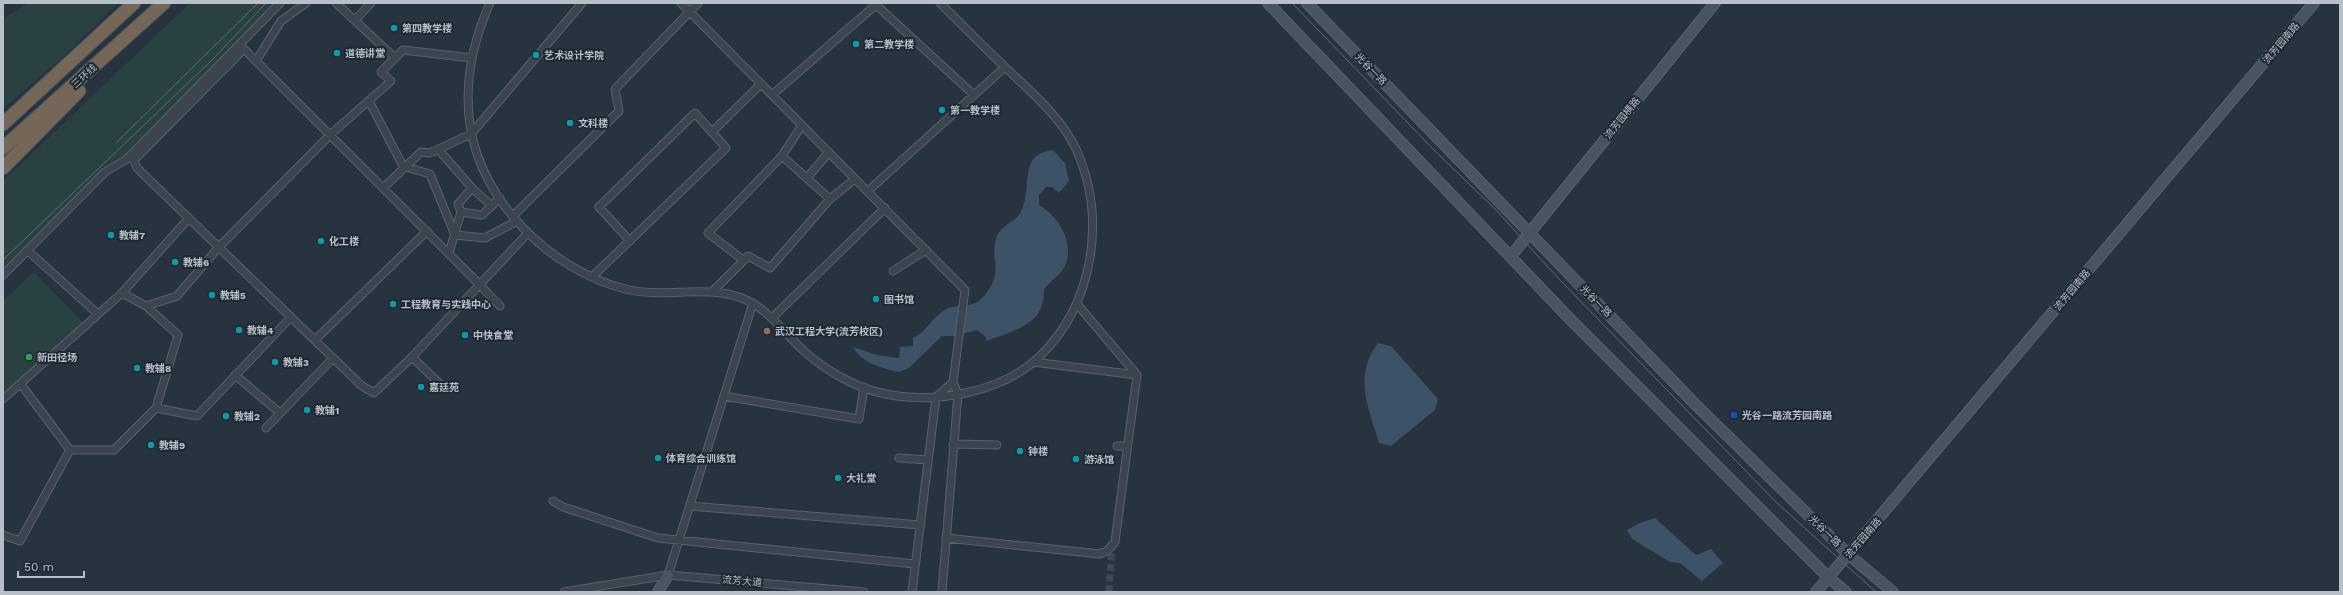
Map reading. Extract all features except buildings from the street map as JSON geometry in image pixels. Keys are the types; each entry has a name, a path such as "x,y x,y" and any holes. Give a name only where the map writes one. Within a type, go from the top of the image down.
{"highway":[{"name":"三环线","path":"3,124 134,3"},
{"name":"三环线","path":"3,148 164,3"},
{"path":"3,168 150,17"}],"main road":[{"path":"1268,3 1569,318 1828,577 1846,592"},
{"name":"光谷一路","path":"1307,3 1694,403 1849,555 1893,592"},
{"name":"流芳园横路","path":"1511,256 1714,3"},
{"name":"流芳园南路","path":"1816,592 1849,555 2314,3"},
{"path":"658,592 668,575"}],"street":[{"path":"3,275 105,172 127,159 280,3"},
{"path":"256,61 281,21 306,3"},
{"path":"336,3 395,58"},
{"path":"355,20 371,3"},
{"path":"490,3 475,42 472,58 469,110 472,134 485,175 527,234 558,259 592,277 625,289 646,292 713,291 738,297 753,304 772,318 802,350 840,376 864,387 899,397 936,397 958,394 996,383 1033,362 1054,342 1077,304 1088,269 1092,237 1092,209 1088,185 1079,156 1067,133 1045,105 940,3"},
{"path":"384,188 421,152 430,154 472,134 582,3"},
{"path":"681,3 965,290 953,382 958,394 942,592"},
{"path":"454,235 485,238 515,219 619,111 615,89 698,3"},
{"path":"772,95 876,4 974,95"},
{"path":"272,12 281,21"},
{"path":"500,306 480,284 244,49 134,160 137,168 367,390 374,393 412,357 480,284 527,234"},
{"path":"146,306 178,296 219,247 330,134 391,81 381,72 403,50 472,58"},
{"path":"868,191 1005,67"},
{"path":"712,132 761,84"},
{"path":"369,101 405,167 430,174 454,235"},
{"path":"592,277 630,241 726,148 695,113 599,207 630,241"},
{"path":"743,260 708,233 782,156 802,125"},
{"path":"438,149 472,188 491,205"},
{"path":"807,178 829,152"},
{"path":"782,156 830,199"},
{"path":"713,291 748,256 770,268 830,199 855,179"},
{"path":"449,253 461,212 458,204 472,188"},
{"path":"461,212 482,215 500,198"},
{"path":"772,318 884,208"},
{"path":"3,399 122,293 189,218"},
{"path":"315,340 426,231"},
{"path":"893,271 926,250"},
{"path":"28,251 98,314"},
{"path":"70,450 114,450 156,408 178,335 146,306 122,293"},
{"path":"668,575 753,304"},
{"path":"946,538 1100,554 1107,551 1115,542 1126,446 1137,375 1077,304"},
{"path":"156,408 196,416 291,317"},
{"path":"412,357 444,388"},
{"path":"266,428 334,358"},
{"path":"1033,362 1137,375"},
{"path":"235,375 280,413"},
{"path":"912,592 936,397 953,382"},
{"path":"23,387 70,450"},
{"path":"724,396 859,419 864,387"},
{"path":"953,444 997,445"},
{"path":"1117,446 1126,446"},
{"path":"3,535 20,541 70,450"},
{"path":"899,458 928,460"},
{"path":"552,501 563,508 658,538 915,564"},
{"path":"690,506 920,525"},
{"name":"流芳大道","path":"564,592 668,575 864,592"}],"green space":[{"path":"28,3 118,3 65,55 3,109 3,19"},
{"path":"190,3 276,3 3,281 3,181"},
{"name":"新田径场","path":"34,272 89,328 3,405 3,301"}],"water":[{"path":"1053,150 1065,163 1069,181 1059,193 1052,187 1046,187 1039,195 1039,205 1059,223 1066,240 1068,258 1063,269 1044,289 1040,311 1034,319 1018,329 987,341 985,336 977,330 955,336 942,336 909,368 899,372 879,367 861,357 853,347 877,355 899,358 900,347 913,346 913,338 922,332 940,313 950,308 970,305 979,301 984,296 991,287 994,278 994,251 997,236 1002,229 1019,215 1026,196 1030,166 1034,159 1041,153"},
{"path":"1378,343 1391,346 1438,399 1435,410 1391,446 1379,443 1367,404 1365,392 1364,380 1366,368 1370,356"},
{"path":"1655,518 1696,555 1711,549 1723,563 1702,581 1680,563 1670,562 1632,539 1627,530 1640,523"}],"tunnel":[{"path":"1109,592 1112,547"}],"tram line":[{"path":"117,142 258,3"},
{"path":"3,260 212,60 266,3"},
{"path":"1292,3 1435,151 1495,209 1559,279 1777,503 1876,592"}],"place":[{"name":"第四教学楼","path":"394,28"},
{"name":"第二教学楼","path":"856,44"},
{"name":"道德讲堂","path":"337,53"},
{"name":"艺术设计学院","path":"536,55"},
{"name":"第一教学楼","path":"942,110"},
{"name":"文科楼","path":"570,123"},
{"name":"教辅7","path":"111,235"},
{"name":"化工楼","path":"321,241"},
{"name":"教辅6","path":"175,262"},
{"name":"教辅5","path":"212,295"},
{"name":"图书馆","path":"876,299"},
{"name":"工程教育与实践中心","path":"393,304"},
{"name":"教辅4","path":"239,330"},
{"name":"武汉工程大学(流芳校区)","path":"767,331"},
{"name":"中快食堂","path":"465,335"},
{"name":"新田径场","path":"29,357"},
{"name":"教辅3","path":"275,362"},
{"name":"教辅8","path":"137,368"},
{"name":"嘉廷苑","path":"421,387"},
{"name":"教辅1","path":"307,410"},
{"name":"光谷一路流芳园南路","path":"1734,415"},
{"name":"教辅2","path":"226,416"},
{"name":"教辅9","path":"151,445"},
{"name":"钟楼","path":"1020,451"},
{"name":"体育综合训练馆","path":"658,458"},
{"name":"游泳馆","path":"1076,459"},
{"name":"大礼堂","path":"838,478"}]}
